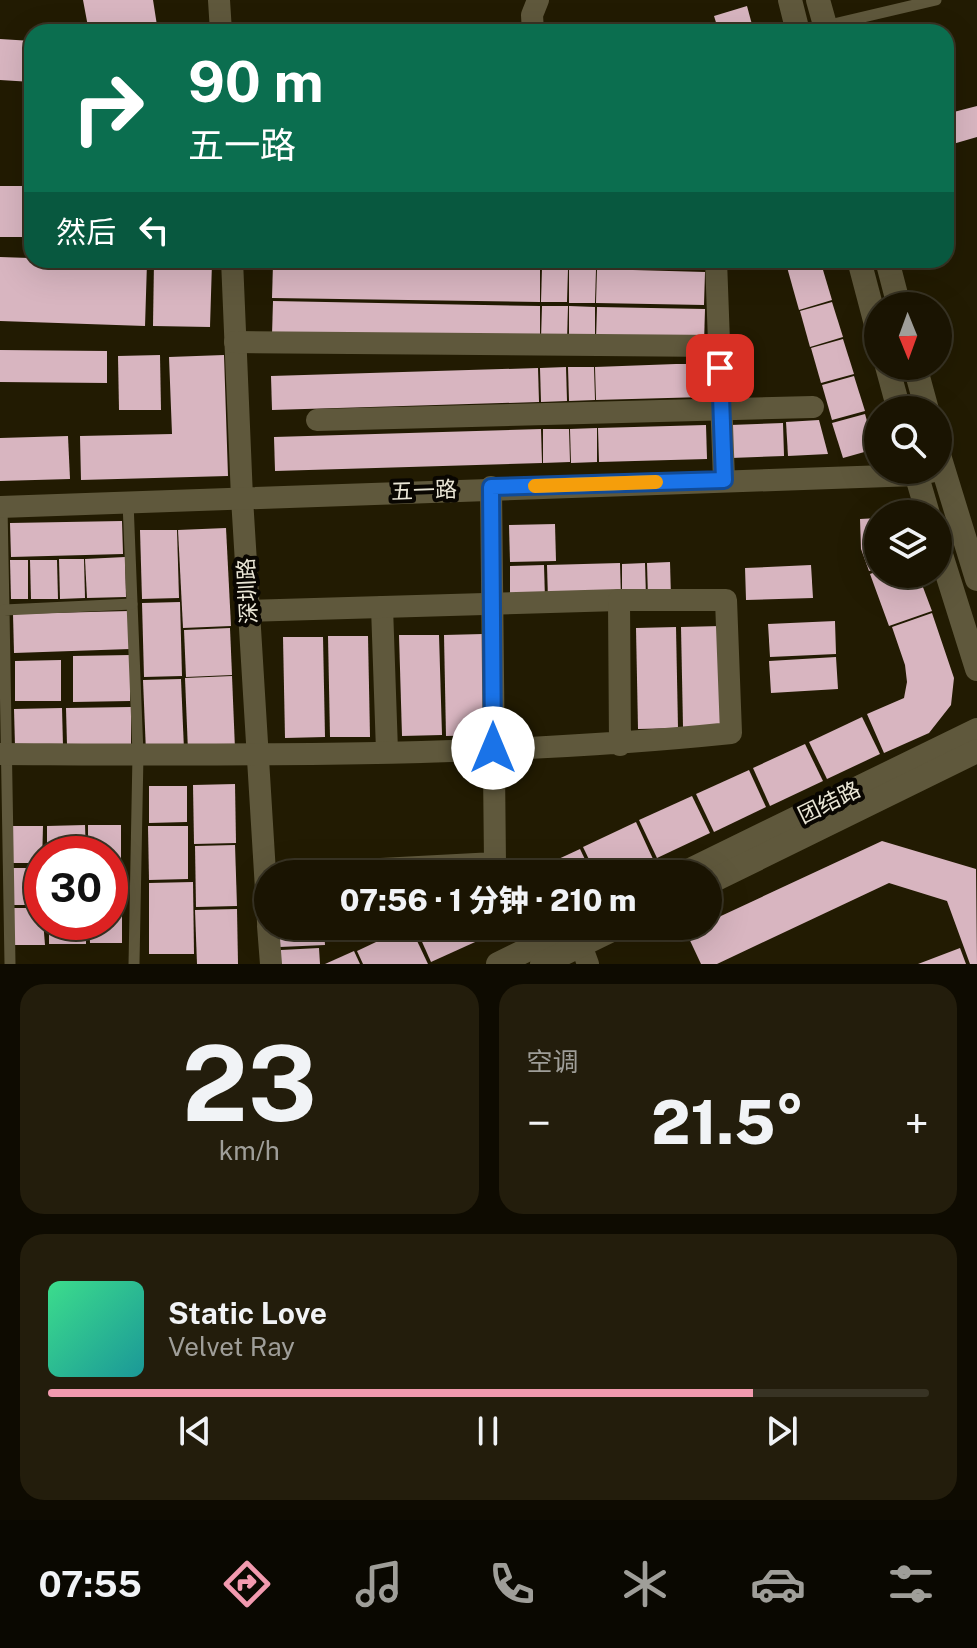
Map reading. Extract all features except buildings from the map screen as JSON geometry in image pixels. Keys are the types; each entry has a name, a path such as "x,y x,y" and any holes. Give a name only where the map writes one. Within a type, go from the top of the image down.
{"main road":[{"path":"790,0 796,24"},
{"path":"818,0 825,24"},
{"path":"861,268 867,292"},
{"path":"889,268 895,292"},
{"path":"947,484 977,579"},
{"path":"952,588 977,669"},
{"name":"团结路","path":"711,860 977,730"},
{"name":"团结路","path":"722,876 977,751"},
{"path":"498,964 582,945"},
{"path":"542,964 582,945"}],"street":[{"path":"219,0 220,24"},
{"path":"533,24 532,15 538,0"},
{"name":"深圳路","path":"232,268 257,755 271,860"},
{"path":"716,268 724,480"},
{"path":"235,342 719,346"},
{"path":"317,420 813,407"},
{"name":"五一路","path":"1,506 864,474"},
{"path":"491,487 495,860"},
{"path":"619,600 620,745"},
{"path":"3,754 257,755 620,745 731,733 726,600 619,600 248,611"},
{"path":"382,607 387,751"},
{"name":"深圳路","path":"269,940 271,964"}],"lane":[{"path":"845,24 936,0"},
{"path":"128,502 138,754 134,964"},
{"path":"1,506 3,754 10,964"},
{"path":"4,610 132,604"}],"slow traffic":[{"path":"535,486 656,482"}],"route":[{"path":"493,748 491,487 724,480 720,368"}]}
